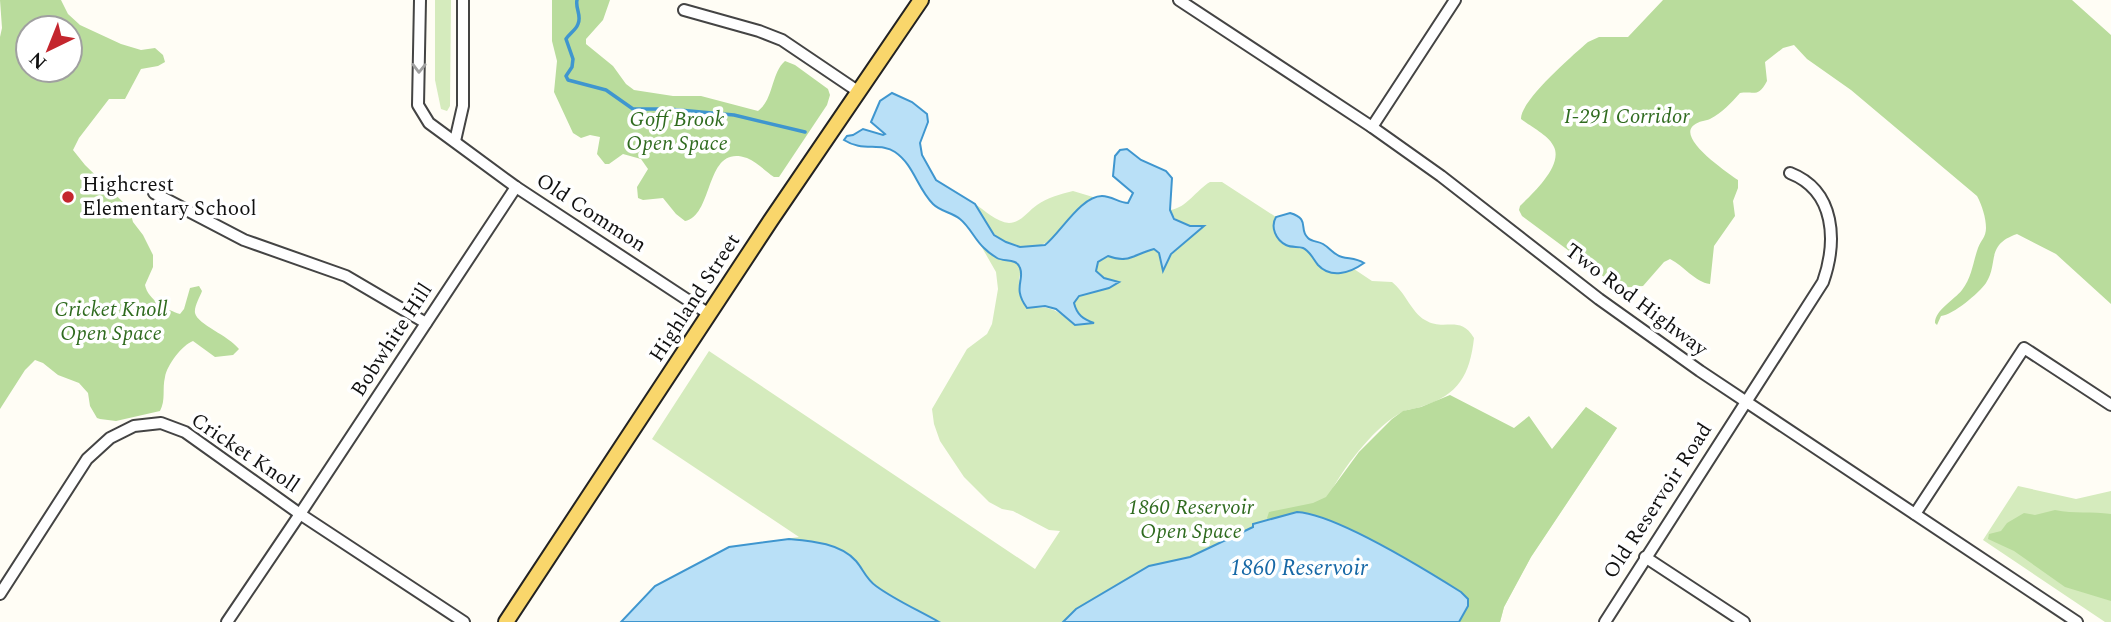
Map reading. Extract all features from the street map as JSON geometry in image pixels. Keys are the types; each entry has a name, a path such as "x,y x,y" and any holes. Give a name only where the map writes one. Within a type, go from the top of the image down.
{"main road":[{"name":"Highland Street","path":"506,622 921,0"}],"street":[{"name":"Old Common","path":"420,0 418,105 429,123 516,187 709,314"},
{"path":"455,141 463,106 463,0"},
{"name":"Two Rod Highway","path":"1179,0 1372,127 1454,186 1609,306 1745,402 1914,514 2061,618 2077,622"},
{"path":"1372,127 1455,0"},
{"path":"684,10 782,40 859,92"},
{"name":"Old Reservoir Road","path":"1605,622 1817,294 1828,270 1831,243 1828,215 1823,202 1809,183 1790,173"},
{"name":"Bobwhite Hill","path":"300,514 516,187"},
{"path":"155,193 244,240 346,276 426,323"},
{"path":"1914,514 2024,348 2111,405"},
{"name":"Cricket Knoll","path":"0,594 87,459 110,438 134,426 161,423 185,432 300,514 464,622"},
{"name":"Cricket Knoll","path":"227,622 300,514"},
{"path":"1645,557 1744,622"}],"green space":[{"name":"Cricket Knoll Open Space","path":"0,0 61,0 68,14 14,14 14,84 84,84 84,27 141,50 155,48 163,55 165,62 141,69 125,99 109,99 73,150 129,208 133,222 153,255 153,267 145,285 154,300 180,314 190,288 199,286 202,291 195,307 197,317 239,349 233,355 215,357 193,341 184,347 166,372 160,411 116,421 97,418 90,406 88,393 79,383 58,375 35,360 25,370 0,409"},
{"path":"435,0 451,0 450,106 447,111 441,109 435,80"},
{"name":"Goff Brook Open Space","path":"552,0 610,0 603,20 586,39 586,44 613,66 634,90 673,96 701,96 758,111 767,100 777,72 785,61 795,65 828,89 830,95 827,105 779,177 774,177 747,158 733,156 723,161 716,170 701,207 695,216 685,221 663,198 638,198 637,187 648,169 641,159 623,154 605,164 597,154 600,137 590,135 581,138 573,133 554,92 557,61 552,41"},
{"name":"I-291 Corridor","path":"1663,0 2072,0 2111,35 2111,304 2056,254 2017,234 2000,243 1994,255 1990,276 1983,287 1959,308 1941,316 1937,325 1935,323 1938,314 1965,285 1985,234 1985,220 1977,196 1851,90 1807,59 1794,45 1783,48 1765,62 1767,81 1761,90 1756,93 1740,93 1718,114 1694,125 1690,131 1705,155 1738,180 1733,201 1735,216 1714,246 1710,284 1699,280 1670,259 1664,262 1643,286 1619,288 1522,216 1520,206 1545,179 1556,154 1548,139 1521,119 1523,111 1538,90 1588,42 1599,37 1628,37"},
{"name":"1860 Reservoir Open Space","path":"1210,182 1222,182 1276,217 1273,223 1294,247 1307,250 1327,269 1338,272 1354,269 1372,281 1392,282 1425,320 1463,327 1474,338 1469,363 1460,382 1445,396 1402,412 1382,426 1354,457 1333,488 1543,462 1586,407 1617,428 1531,557 1504,607 1500,622 621,622 655,586 729,547 799,537 652,439 709,351 1035,569 1060,531 1049,530 989,502 964,477 940,441 934,424 932,409 967,349 987,334 992,324 998,289 996,272 980,244 996,258 1019,265 1019,279 1034,308 1052,309 1075,325 1092,323 1081,315 1074,303 1079,296 1109,288 1118,282 1104,278 1096,271 1098,262 1108,256 1127,259 1154,249 1159,252 1164,269 1171,254 1203,227 1180,222 1170,210 1181,206"},
{"path":"1073,191 1093,197 1082,205 1055,236 1034,247 1010,244 996,236 975,204 1009,223 1021,219 1045,200"},
{"path":"1450,395 1514,428 1529,416 1552,449 1586,407 1617,428 1531,557 1504,607 1500,622 1459,622 1468,606 1461,592 1362,536 1318,516 1297,512 1269,521 1267,518 1269,512 1313,503 1326,497 1359,452 1392,419 1403,411"},
{"path":"2018,486 2076,499 2111,491 2111,622 2105,622 1983,540"},
{"path":"2055,510 2111,514 2111,601 2065,587 2014,551 1988,539 1989,534 2001,531 2007,523 2024,513 2035,515"}],"water":[{"path":"892,93 912,102 927,114 928,122 920,143 922,155 936,180 975,204 994,235 1006,242 1020,247 1045,245 1079,208 1094,198 1106,196 1128,203 1133,193 1113,176 1115,156 1120,150 1127,149 1141,160 1166,171 1172,178 1170,210 1174,219 1190,226 1204,226 1171,254 1163,271 1159,253 1154,249 1127,259 1108,256 1098,262 1096,271 1104,278 1119,282 1109,288 1079,296 1074,303 1081,316 1094,323 1075,325 1056,309 1045,306 1027,308 1020,295 1021,272 1018,265 992,255 960,219 933,204 901,157 890,149 858,146 844,140 863,129 885,134 871,122 880,101"},
{"path":"1290,213 1300,218 1305,235 1310,239 1323,244 1339,256 1364,263 1347,272 1329,272 1318,265 1305,249 1282,243 1275,233 1274,221 1276,217"},
{"name":"1860 Reservoir","path":"1297,512 1314,515 1356,532 1461,592 1468,599 1468,606 1459,622 1063,622 1076,609 1149,566 1190,557 1253,527 1253,524"},
{"path":"789,539 825,544 842,550 856,561 876,586 939,622 621,622 655,586 729,547"}],"waterway":[{"path":"577,0 579,21 566,39 573,59 572,67 566,76 568,80 606,90 633,109 734,115 805,132"}],"place":[{"name":"Highcrest Elementary School","path":"68,197"}]}
